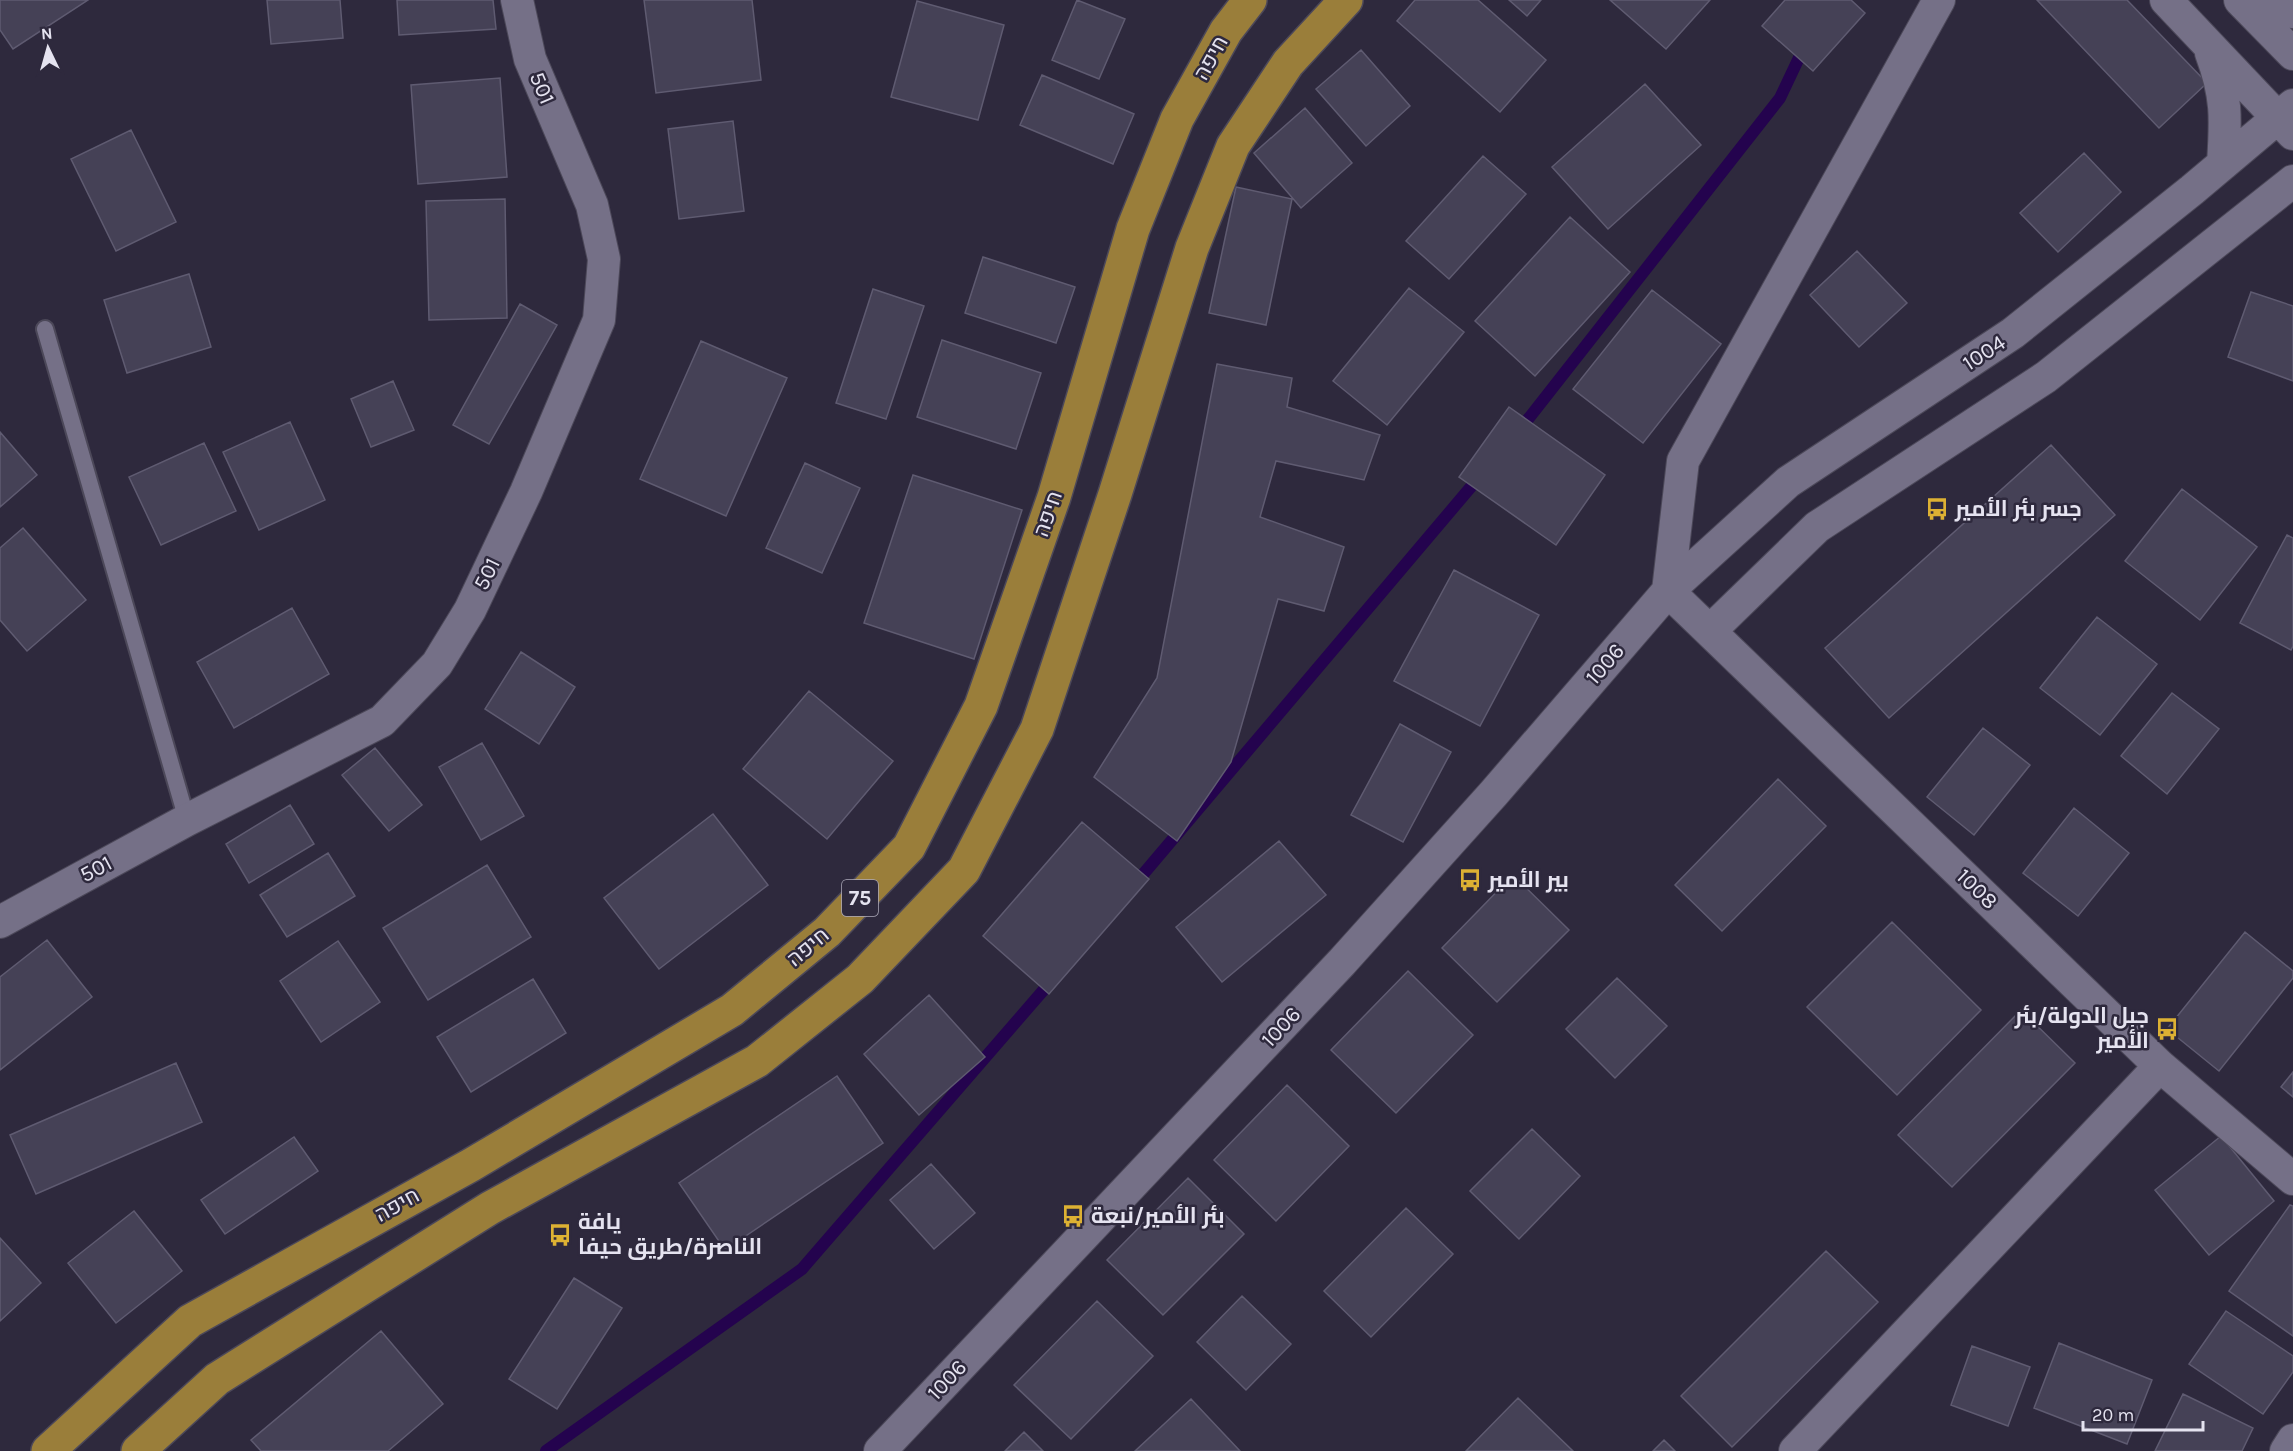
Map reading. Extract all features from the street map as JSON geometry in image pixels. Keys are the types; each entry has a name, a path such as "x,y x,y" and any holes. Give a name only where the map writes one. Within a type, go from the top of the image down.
{"highway":[{"name":"חיפה","path":"48,1451 190,1321 471,1165 732,1010 827,932 909,847 981,706 1054,497 1133,229 1177,119 1226,31 1250,0"},
{"name":"75","path":"138,1451 217,1378 490,1208 756,1061 860,979 964,870 1037,729 1115,494 1192,248 1233,146 1288,63 1346,0"}],"street":[{"name":"501","path":"0,922 187,820 382,721 437,664 470,610 526,492 599,320 604,259 592,206 530,59 517,0"},
{"path":"1668,591 1683,461 1939,0"},
{"path":"2166,0 2207,43 2288,119"},
{"path":"2240,0 2293,54"},
{"path":"2247,0 2293,12"},
{"path":"2207,43 2223,84 2226,123 2223,164"},
{"name":"1004","path":"1668,591 1788,482 2013,333 2223,164 2288,119"},
{"path":"1710,630 1817,527 2046,377 2293,181"},
{"name":"1008","path":"1668,591 2160,1066 2293,1179"},
{"name":"1006","path":"880,1451 1342,962 1494,793 1668,591"},
{"path":"1794,1451 2160,1066"},
{"path":"2286,1451 2293,1440"}],"lane":[{"path":"45,329 187,820"}],"building":[{"path":"0,0 88,0 13,49 0,30"},
{"path":"267,0 340,0 343,38 271,44"},
{"path":"397,0 493,0 496,29 399,35"},
{"path":"644,0 752,0 761,80 656,93"},
{"path":"1077,0 1125,19 1099,79 1052,60"},
{"path":"1415,0 1478,0 1546,60 1500,112 1397,21"},
{"path":"1509,0 1541,0 1527,16"},
{"path":"1610,0 1710,0 1666,49"},
{"path":"1785,0 1851,0 1865,13 1813,71 1762,26"},
{"path":"2037,0 2127,0 2207,83 2159,128"},
{"path":"917,1 1004,25 978,120 891,97"},
{"path":"1361,50 1410,106 1366,146 1316,89"},
{"path":"1042,75 1134,114 1113,164 1020,125"},
{"path":"500,78 507,177 418,184 411,85"},
{"path":"1645,84 1701,145 1608,229 1552,167"},
{"path":"1305,108 1352,163 1301,208 1254,153"},
{"path":"733,121 744,211 679,219 668,129"},
{"path":"131,130 176,222 116,251 71,159"},
{"path":"2084,153 2121,192 2058,252 2020,213"},
{"path":"1483,156 1526,194 1449,279 1406,241"},
{"path":"1236,187 1292,199 1266,325 1209,313"},
{"path":"505,199 507,318 429,320 426,201"},
{"path":"1570,217 1630,272 1535,376 1475,321"},
{"path":"1857,251 1907,303 1859,347 1810,295"},
{"path":"983,257 1075,287 1056,343 965,313"},
{"path":"189,274 211,347 127,373 104,300"},
{"path":"1409,288 1464,332 1387,425 1333,381"},
{"path":"873,289 924,306 886,419 836,403"},
{"path":"1652,290 1721,344 1643,443 1573,389"},
{"path":"2251,292 2293,306 2293,381 2228,357"},
{"path":"520,304 557,325 489,444 453,425"},
{"path":"942,340 1041,373 1016,449 917,417"},
{"path":"701,341 787,378 726,516 640,479"},
{"path":"1217,364 1292,378 1287,407 1380,435 1364,480 1276,461 1260,517 1344,547 1324,611 1278,599 1231,762 1177,841 1094,777 1157,678"},
{"path":"393,381 414,430 371,447 351,399"},
{"path":"1509,407 1605,475 1556,545 1459,477"},
{"path":"290,422 325,500 259,530 223,452"},
{"path":"0,432 37,475 0,507"},
{"path":"204,443 236,511 161,545 129,477"},
{"path":"2051,445 2115,515 1889,718 1825,648"},
{"path":"805,463 860,488 822,573 766,548"},
{"path":"913,475 1022,510 974,659 864,623"},
{"path":"2182,489 2257,547 2200,620 2125,561"},
{"path":"23,528 86,600 27,651 0,620 0,548"},
{"path":"2287,535 2293,538 2293,646 2291,650 2240,623"},
{"path":"1454,570 1539,615 1480,726 1394,681"},
{"path":"292,608 329,674 234,728 197,662"},
{"path":"2097,617 2157,664 2100,735 2040,688"},
{"path":"521,652 575,687 539,744 485,709"},
{"path":"809,691 893,761 827,839 743,769"},
{"path":"2172,693 2219,729 2167,794 2121,756"},
{"path":"1400,724 1451,752 1403,842 1351,815"},
{"path":"1983,728 2030,765 1974,835 1927,797"},
{"path":"482,743 524,816 481,840 439,767"},
{"path":"375,748 422,805 389,831 342,775"},
{"path":"1778,779 1826,826 1722,931 1675,885"},
{"path":"290,805 314,844 249,883 226,844"},
{"path":"2074,808 2129,853 2078,916 2023,873"},
{"path":"713,814 768,885 659,969 604,898"},
{"path":"1082,822 1149,879 1049,994 983,936"},
{"path":"1279,841 1326,895 1222,982 1176,927"},
{"path":"328,853 355,896 287,937 260,895"},
{"path":"487,865 531,937 428,1000 383,928"},
{"path":"1513,875 1569,930 1497,1002 1442,948"},
{"path":"1892,922 1981,1010 1897,1095 1807,1007"},
{"path":"2245,932 2293,971 2293,978 2219,1071 2167,1029"},
{"path":"47,940 92,997 0,1070 0,977"},
{"path":"338,941 380,1002 321,1042 280,981"},
{"path":"1408,971 1473,1035 1396,1113 1331,1050"},
{"path":"1617,978 1667,1026 1615,1078 1566,1029"},
{"path":"533,979 566,1033 471,1092 437,1037"},
{"path":"929,995 985,1057 919,1115 864,1054"},
{"path":"2021,1010 2075,1063 1952,1187 1898,1135"},
{"path":"176,1063 202,1122 36,1194 10,1135"},
{"path":"2293,1072 2293,1097 2281,1087"},
{"path":"837,1076 883,1143 725,1250 679,1183"},
{"path":"1287,1085 1349,1146 1276,1221 1214,1160"},
{"path":"1532,1129 1580,1176 1519,1239 1470,1191"},
{"path":"2221,1136 2274,1201 2209,1255 2155,1190"},
{"path":"294,1137 318,1171 225,1234 201,1200"},
{"path":"931,1164 975,1213 934,1249 890,1200"},
{"path":"1188,1178 1244,1234 1163,1315 1107,1260"},
{"path":"2290,1205 2293,1206 2293,1336 2229,1291"},
{"path":"1406,1208 1453,1254 1371,1337 1324,1291"},
{"path":"134,1211 182,1271 116,1323 68,1263"},
{"path":"0,1238 41,1283 0,1321"},
{"path":"1826,1251 1878,1302 1732,1447 1681,1396"},
{"path":"574,1278 622,1308 557,1409 509,1379"},
{"path":"1242,1296 1291,1344 1246,1390 1197,1342"},
{"path":"1097,1301 1153,1356 1071,1439 1014,1385"},
{"path":"2226,1311 2293,1356 2293,1372 2263,1414 2189,1364"},
{"path":"381,1331 443,1404 388,1451 261,1451 251,1440"},
{"path":"2059,1343 2152,1380 2127,1444 2034,1408"},
{"path":"1972,1346 2030,1367 2008,1426 1951,1405"},
{"path":"2183,1394 2253,1428 2242,1451 2155,1451"},
{"path":"1518,1398 1573,1451 1466,1451"},
{"path":"1191,1399 1240,1451 1135,1451"},
{"path":"1024,1432 1043,1451 1005,1451"},
{"path":"1664,1440 1675,1451 1653,1451"}],"waterway":[{"path":"1518,432 1780,98 1805,45"},
{"path":"1134,885 1481,475"},
{"path":"546,1451 802,1269 1054,978"}],"place":[{"name":"جسر بئر الأمير","path":"1937,509"},
{"name":"بير الأمير","path":"1470,880"},
{"name":"جبل الدولة/بئر الأمير","path":"2167,1029"},
{"name":"بئر الأمير/نبعة","path":"1073,1216"},
{"name":"يافة الناصرة/طريق حيفا","path":"560,1235"}]}
